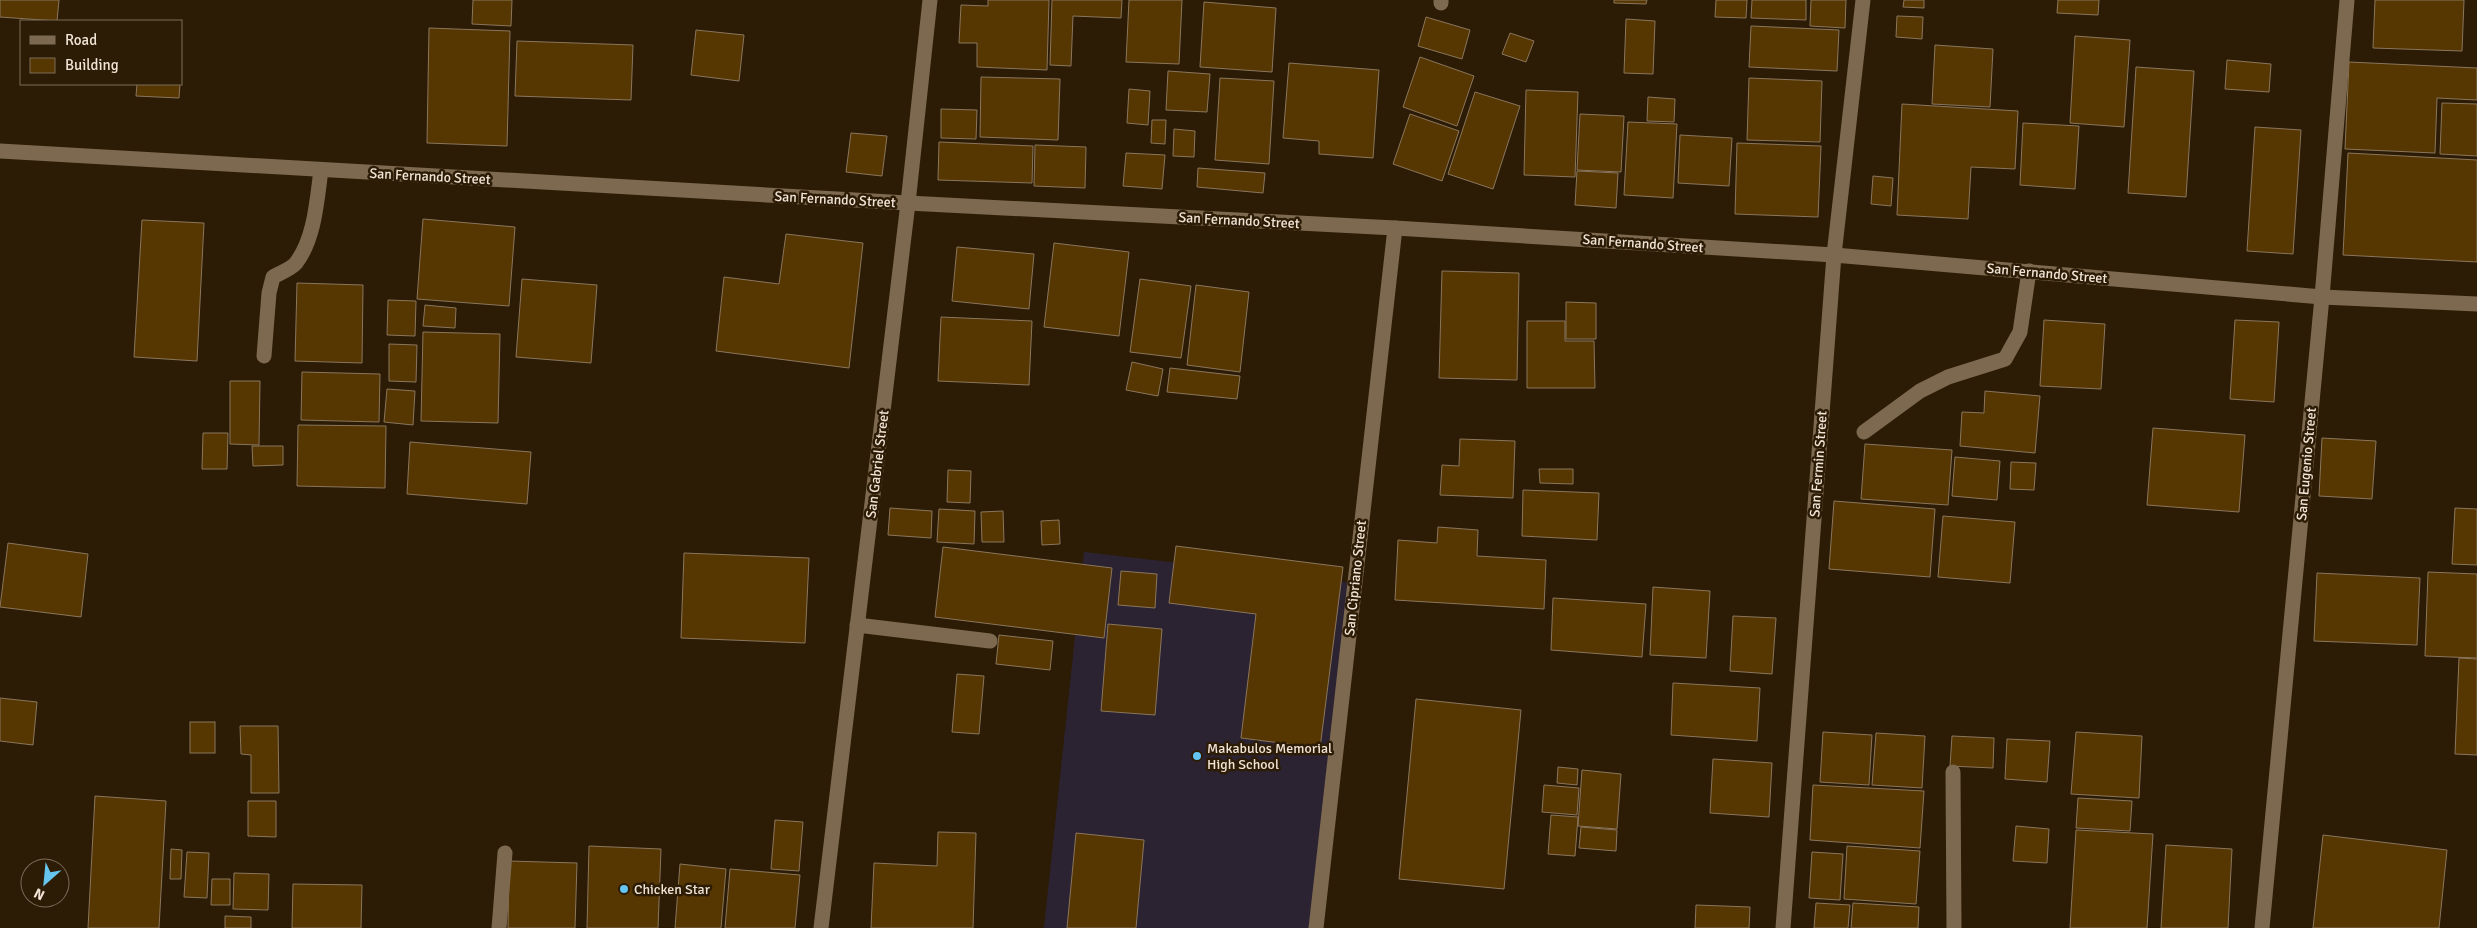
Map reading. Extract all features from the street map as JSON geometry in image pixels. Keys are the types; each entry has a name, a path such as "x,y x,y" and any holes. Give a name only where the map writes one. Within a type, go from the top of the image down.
{"street":[{"name":"San Gabriel Street","path":"821,928 908,203 930,0"},
{"name":"San Fermin Street","path":"1783,928 1834,255 1863,0"},
{"name":"San Eugenio Street","path":"2262,928 2322,297 2347,0"},
{"name":"San Fernando Street","path":"0,152 908,203 1395,228 1834,255 2322,297 2477,304"},
{"path":"264,356 271,285 274,277 296,264 306,246 314,216 322,170"},
{"name":"San Cipriano Street","path":"1316,928 1395,228"},
{"path":"1864,432 1920,391 1948,377 2005,359 2020,332 2029,271"},
{"path":"858,625 990,641"},
{"path":"1953,772 1954,928"},
{"path":"499,928 505,853"}],"shaded area":[{"name":"Makabulos Memorial High School","path":"1084,552 1351,583 1313,928 1044,928"}],"building":[{"path":"0,0 59,0 57,20 0,17"},
{"path":"473,0 512,0 511,26 472,24"},
{"path":"988,0 1049,0 1047,70 977,67 977,43 959,43 961,5 988,6"},
{"path":"1052,0 1122,0 1121,18 1073,16 1071,66 1050,65"},
{"path":"1129,0 1182,0 1179,64 1126,62"},
{"path":"1614,0 1647,0 1646,4 1614,3"},
{"path":"1716,0 1747,0 1746,18 1715,17"},
{"path":"1752,0 1806,0 1806,20 1751,18"},
{"path":"1811,0 1846,0 1845,28 1810,26"},
{"path":"1904,0 1924,0 1924,8 1903,7"},
{"path":"2058,0 2099,0 2098,15 2057,13"},
{"path":"2375,0 2464,0 2462,51 2373,48"},
{"path":"1204,2 1276,8 1272,72 1200,67"},
{"path":"1897,16 1923,17 1922,39 1896,37"},
{"path":"1426,17 1470,30 1462,59 1418,46"},
{"path":"1626,19 1655,21 1653,74 1624,73"},
{"path":"1751,26 1839,30 1837,71 1749,67"},
{"path":"429,28 510,31 507,146 427,143"},
{"path":"696,30 744,35 739,81 691,75"},
{"path":"1510,33 1534,41 1526,62 1502,54"},
{"path":"2075,36 2130,40 2124,127 2070,123"},
{"path":"517,41 633,45 631,100 515,96"},
{"path":"1935,45 1993,49 1990,107 1932,104"},
{"path":"1420,57 1474,76 1457,126 1403,107"},
{"path":"2227,60 2271,64 2269,92 2225,89"},
{"path":"2349,62 2477,68 2477,100 2437,98 2435,153 2345,149"},
{"path":"1289,63 1379,70 1373,158 1319,154 1319,141 1283,138"},
{"path":"2136,67 2194,71 2186,197 2128,193"},
{"path":"1168,71 1210,74 1207,112 1166,110"},
{"path":"981,77 1060,79 1058,140 980,137"},
{"path":"1220,78 1274,81 1269,164 1215,160"},
{"path":"1749,78 1822,81 1820,142 1747,140"},
{"path":"137,85 180,85 179,98 136,96"},
{"path":"1129,89 1150,91 1148,125 1127,123"},
{"path":"1526,90 1578,92 1575,177 1524,175"},
{"path":"1475,92 1520,106 1493,189 1448,174"},
{"path":"1648,97 1675,99 1674,122 1647,121"},
{"path":"2442,103 2477,104 2477,156 2440,154"},
{"path":"1902,104 2018,111 2015,169 1971,167 1968,219 1897,215"},
{"path":"941,109 977,110 976,139 941,138"},
{"path":"1410,114 1459,131 1442,181 1393,164"},
{"path":"1580,114 1624,116 1621,172 1577,170"},
{"path":"1152,120 1166,120 1165,144 1151,143"},
{"path":"1628,122 1677,124 1673,198 1624,195"},
{"path":"2023,123 2079,126 2075,189 2020,185"},
{"path":"2255,127 2301,130 2293,254 2247,251"},
{"path":"1174,129 1195,131 1194,157 1173,156"},
{"path":"851,133 887,136 882,176 846,172"},
{"path":"1680,135 1732,138 1729,186 1678,183"},
{"path":"939,142 1033,146 1032,183 938,180"},
{"path":"1737,143 1821,146 1818,217 1735,214"},
{"path":"1035,145 1086,147 1085,188 1034,186"},
{"path":"1126,153 1165,155 1162,189 1123,186"},
{"path":"2348,153 2477,160 2477,262 2343,255"},
{"path":"1198,168 1265,173 1263,193 1197,187"},
{"path":"1577,171 1618,173 1616,208 1575,205"},
{"path":"1873,176 1893,178 1891,206 1871,204"},
{"path":"423,219 515,227 509,306 417,299"},
{"path":"142,220 204,223 197,361 134,357"},
{"path":"786,234 863,243 849,368 716,351 724,277 779,284"},
{"path":"1054,243 1129,252 1119,336 1044,327"},
{"path":"957,247 1034,254 1029,309 952,301"},
{"path":"1442,271 1519,273 1517,380 1439,378"},
{"path":"522,279 597,285 591,363 516,357"},
{"path":"1140,279 1191,286 1181,358 1130,352"},
{"path":"297,283 363,285 362,363 295,361"},
{"path":"1196,285 1249,292 1240,372 1187,365"},
{"path":"388,300 416,301 415,336 387,335"},
{"path":"1566,302 1596,303 1596,339 1566,339"},
{"path":"425,305 456,308 455,328 423,326"},
{"path":"941,317 1032,321 1029,385 938,381"},
{"path":"2044,320 2105,324 2101,389 2040,386"},
{"path":"2235,320 2279,322 2274,402 2230,399"},
{"path":"1527,321 1565,321 1565,341 1594,341 1595,388 1527,388"},
{"path":"423,332 500,334 498,423 421,421"},
{"path":"389,344 417,345 416,382 389,381"},
{"path":"1132,362 1163,369 1158,396 1126,390"},
{"path":"1170,368 1240,376 1237,399 1167,392"},
{"path":"302,372 380,374 379,422 301,420"},
{"path":"230,381 260,381 259,445 230,444"},
{"path":"387,389 415,391 413,425 384,422"},
{"path":"1985,391 2040,396 2035,453 1960,446 1962,412 1984,413"},
{"path":"298,425 386,426 385,488 297,486"},
{"path":"2153,428 2245,435 2239,512 2147,505"},
{"path":"203,433 228,433 227,469 202,469"},
{"path":"2322,438 2376,441 2372,499 2319,496"},
{"path":"1460,439 1515,441 1513,498 1440,495 1442,465 1459,466"},
{"path":"410,442 531,452 527,504 407,494"},
{"path":"1865,444 1952,450 1948,505 1861,499"},
{"path":"252,446 283,446 283,465 253,466"},
{"path":"1955,457 2000,461 1997,500 1952,496"},
{"path":"2011,462 2036,463 2034,490 2010,489"},
{"path":"1539,469 1573,469 1573,484 1540,483"},
{"path":"948,470 971,471 970,503 947,502"},
{"path":"1523,490 1599,493 1597,540 1522,536"},
{"path":"1834,501 1935,509 1930,577 1829,569"},
{"path":"890,508 932,511 931,538 888,535"},
{"path":"2455,508 2477,509 2477,565 2452,564"},
{"path":"939,509 975,511 974,544 937,542"},
{"path":"1003,511 1004,542 982,542 981,512"},
{"path":"1943,516 2015,522 2010,583 1938,577"},
{"path":"1059,520 1060,544 1042,545 1041,521"},
{"path":"1438,527 1478,530 1477,556 1546,560 1544,609 1395,600 1398,540 1437,543"},
{"path":"8,543 88,554 81,617 0,607"},
{"path":"1176,546 1343,567 1320,748 1241,738 1256,614 1169,603"},
{"path":"943,547 1112,568 1104,638 935,617"},
{"path":"684,553 809,558 805,643 681,638"},
{"path":"1121,571 1157,574 1155,608 1118,605"},
{"path":"2428,572 2477,574 2477,658 2425,656"},
{"path":"2317,573 2420,578 2417,645 2314,641"},
{"path":"1653,587 1710,591 1706,658 1650,655"},
{"path":"1553,598 1646,604 1642,657 1551,650"},
{"path":"1733,616 1776,618 1772,674 1730,671"},
{"path":"1108,624 1162,629 1155,715 1101,711"},
{"path":"999,635 1053,641 1050,670 996,664"},
{"path":"2459,658 2477,659 2477,755 2455,754"},
{"path":"957,674 984,676 979,734 952,732"},
{"path":"1673,683 1760,688 1757,741 1671,735"},
{"path":"0,698 37,702 33,745 0,741"},
{"path":"1416,699 1521,710 1504,889 1399,879"},
{"path":"190,722 215,722 215,753 190,753"},
{"path":"240,726 278,726 279,793 251,793 251,755 241,754"},
{"path":"1823,732 1872,735 1869,785 1820,782"},
{"path":"2076,732 2142,736 2139,798 2071,794"},
{"path":"1876,733 1925,736 1922,788 1872,785"},
{"path":"1952,736 1994,738 1993,768 1950,766"},
{"path":"2007,739 2050,741 2047,782 2005,779"},
{"path":"1713,759 1772,763 1769,817 1710,813"},
{"path":"1558,767 1578,769 1577,785 1557,783"},
{"path":"1582,770 1621,774 1617,829 1578,826"},
{"path":"1544,785 1579,788 1577,815 1542,812"},
{"path":"1813,785 1924,791 1920,848 1810,840"},
{"path":"95,796 166,801 159,928 88,928"},
{"path":"2078,798 2132,801 2130,831 2076,828"},
{"path":"248,801 276,801 276,837 248,836"},
{"path":"1551,815 1578,817 1575,856 1548,854"},
{"path":"775,820 803,822 799,871 771,869"},
{"path":"2016,826 2049,829 2047,863 2013,861"},
{"path":"1581,827 1617,830 1616,851 1579,848"},
{"path":"2076,830 2153,834 2147,928 2070,928"},
{"path":"938,832 976,833 973,928 871,928 874,863 937,866"},
{"path":"1076,833 1144,840 1136,928 1067,928"},
{"path":"2323,835 2447,850 2439,928 2313,928"},
{"path":"2166,845 2232,849 2228,928 2161,928"},
{"name":"Chicken Star","path":"589,846 661,849 658,928 587,928"},
{"path":"1847,846 1920,851 1916,904 1844,899"},
{"path":"171,849 182,850 181,879 170,879"},
{"path":"187,852 209,853 207,898 184,897"},
{"path":"1812,852 1843,854 1840,900 1809,898"},
{"path":"509,861 577,863 575,928 508,928"},
{"path":"680,864 726,869 721,928 675,928"},
{"path":"730,869 800,875 795,928 725,928"},
{"path":"234,873 269,874 268,910 233,909"},
{"path":"212,879 230,879 230,905 211,905"},
{"path":"293,884 362,885 361,928 292,928"},
{"path":"1816,903 1850,905 1848,928 1814,928"},
{"path":"1853,903 1919,907 1918,928 1851,928"},
{"path":"1696,905 1750,907 1749,928 1695,928"},
{"path":"225,916 251,917 251,928 225,928"}],"place":[{"name":"Makabulos Memorial High School","path":"1197,756"},
{"name":"Chicken Star","path":"624,889"}]}
